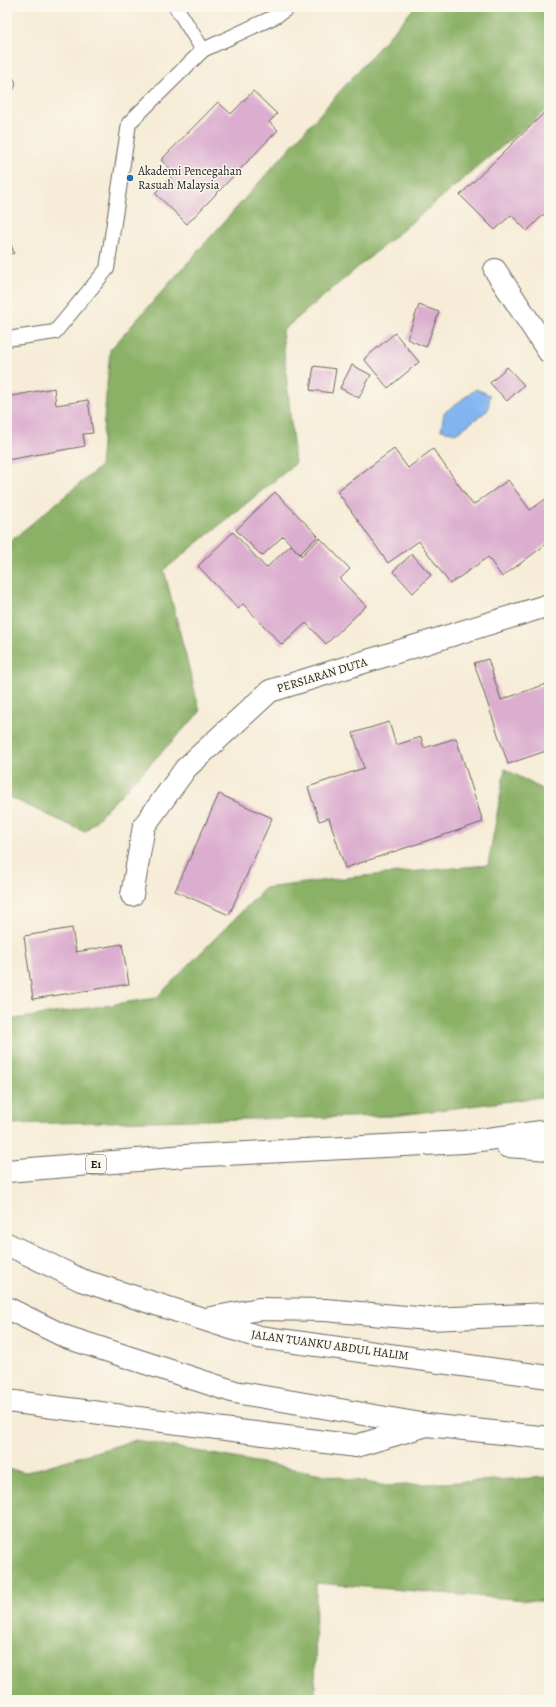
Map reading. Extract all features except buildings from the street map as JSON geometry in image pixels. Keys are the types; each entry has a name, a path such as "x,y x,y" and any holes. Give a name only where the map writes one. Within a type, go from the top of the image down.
{"main road":[{"path":"495,270 549,352"},
{"name":"PERSIARAN DUTA","path":"132,895 144,826 186,768 270,691 549,605"},
{"path":"464,1142 549,1131"},
{"path":"464,1142 549,1149"},
{"name":"E1","path":"7,1171 185,1156 464,1142"},
{"name":"JALAN TUANKU ABDUL HALIM","path":"7,1244 81,1280 259,1337 549,1377"},
{"path":"7,1308 66,1337 235,1392 427,1425 549,1438"},
{"path":"203,1320 259,1309 326,1310 429,1319 549,1314"},
{"path":"7,1401 356,1446 427,1425"}],"lane":[{"path":"176,7 203,50"},
{"path":"7,339 55,332 107,269 129,123 203,50 276,16 290,7"}],"green space":[{"path":"415,7 549,7 549,107 282,331 295,464 164,570 200,712 85,832 7,796 7,544 100,467 110,350"},
{"path":"505,769 549,793 549,1096 393,1116 7,1124 7,1020 156,998 265,888 353,877 488,865"},
{"path":"136,1440 387,1486 549,1477 549,1602 316,1583 315,1700 7,1700 7,1469 27,1472"}],"water":[{"path":"476,389 490,395 488,410 457,433 441,430 444,413"}],"place":[{"name":"Akademi Pencegahan Rasuah Malaysia","path":"130,178"}]}
